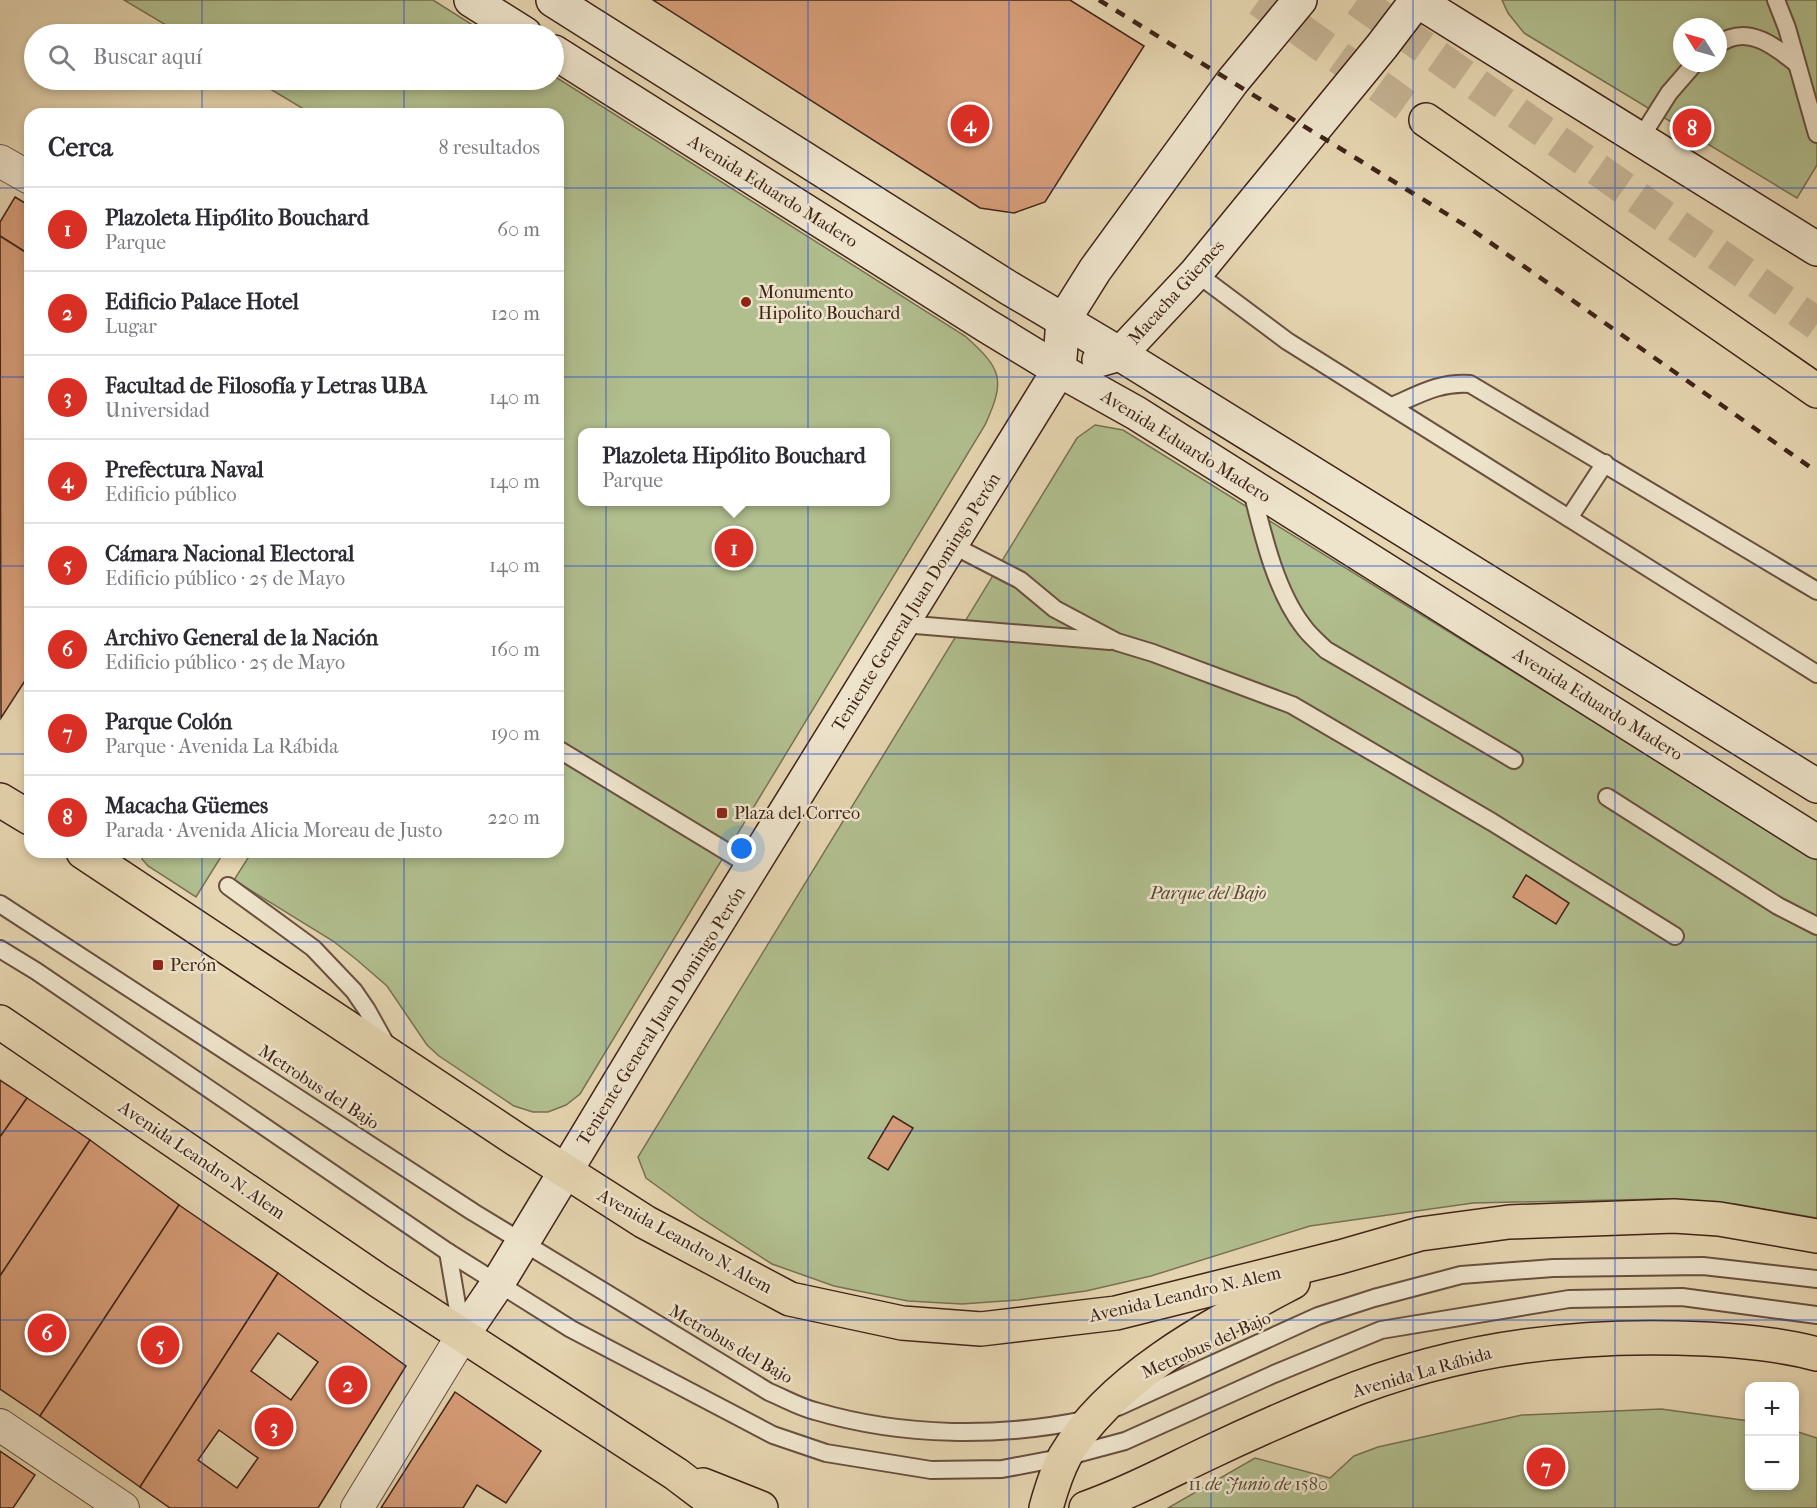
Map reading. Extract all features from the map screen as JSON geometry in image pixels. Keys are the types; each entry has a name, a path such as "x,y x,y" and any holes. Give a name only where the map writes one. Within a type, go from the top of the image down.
{"main road":[{"path":"471,0 509,24"},
{"path":"553,0 1062,321 1120,354 1817,786"},
{"path":"1059,370 1062,321 1095,270 1225,91 1300,0"},
{"path":"1416,0 1817,249"},
{"name":"Macacha Güemes","path":"1059,370 1120,354 1196,273 1416,0"},
{"name":"Avenida Eduardo Madero","path":"564,58 1059,370 1136,413 1817,842"},
{"path":"1426,120 1817,390"},
{"name":"Teniente General Juan Domingo Perón","path":"462,1336 498,1283 1059,370"},
{"path":"0,800 24,814"},
{"name":"Avenida Leandro N. Alem","path":"102,858 393,1057 645,1222 790,1299 902,1323 981,1329 1116,1313 1340,1257"},
{"name":"Avenida Leandro N. Alem","path":"0,1022 370,1275 676,1474 721,1508"},
{"path":"1046,1508 1054,1481 1065,1457 1083,1430 1137,1378 1212,1325 1340,1257 1420,1234 1509,1222 1674,1216 1719,1219 1817,1236"},
{"name":"Avenida La Rábida","path":"1086,1508 1160,1476 1251,1432 1337,1396 1404,1373 1463,1357 1579,1339 1644,1337 1704,1338 1760,1343 1817,1354"},
{"name":"Avenida Leandro N. Alem","path":"676,1474 761,1508"}],"street":[{"path":"0,160 24,174"},
{"name":"Teniente General Juan Domingo Perón","path":"357,1508 462,1336"},
{"path":"0,1425 123,1508"}],"lane":[{"path":"1776,0 1787,28 1817,134"},
{"path":"1727,40 1748,35 1774,45 1797,64"},
{"path":"1640,139 1670,93 1688,72"},
{"path":"1196,273 1275,333 1817,674"},
{"path":"1392,406 1435,387 1453,383 1470,384 1817,591"},
{"path":"1569,518 1605,463"},
{"path":"1251,486 1268,552 1290,607 1303,627 1326,650 1514,760"},
{"path":"951,545 1020,580 1055,609 1117,642 1153,653 1292,705 1492,822 1675,936"},
{"path":"903,624 1117,642"},
{"path":"564,753 752,867"},
{"path":"1607,797 1778,906 1817,926"},
{"path":"228,886 313,948 354,991 393,1057"},
{"name":"Metrobus del Bajo","path":"0,904 522,1242 769,1392 813,1410 865,1424 926,1431 1008,1431 1055,1426 1095,1418 1318,1316 1374,1298 1461,1275 1553,1268 1703,1266 1817,1279"},
{"path":"0,949 36,971 448,1252 571,1329 773,1435 826,1453 932,1470 1002,1469 1065,1457 1125,1441 1274,1374 1382,1330 1569,1299 1682,1297 1817,1315"},
{"path":"448,1252 462,1336"}],"green space":[{"path":"124,0 433,0 471,24 164,24"},
{"path":"1502,0 1817,0 1817,165 1797,198 1524,33 1508,13"},
{"path":"564,82 965,336 987,357 997,376 996,396 985,425 580,1094 566,1105 548,1112 533,1112 514,1106 439,1056 427,1045 387,986 357,960 333,941 234,880 248,858 564,858 564,108 302,108 272,90 564,90"},
{"name":"Parque del Bajo","path":"1095,425 1123,430 1817,860 1817,1218 1735,1204 1660,1199 1473,1203 1310,1226 1151,1276 1086,1291 1018,1300 962,1304 908,1301 834,1286 772,1264 701,1218 646,1178 638,1157 1077,438"},
{"path":"220,858 196,897 148,866 142,859"},
{"name":"11 de Junio de 1580","path":"1661,1409 1745,1420 1745,1490 1799,1490 1799,1432 1817,1438 1817,1508 1168,1508 1255,1458 1330,1478 1354,1456 1378,1447 1522,1415"}],"building":[{"path":"653,0 1070,0 1144,46 1045,202 1014,213 980,208"},
{"path":"15,197 24,202 24,251 0,236 0,222"},
{"path":"0,236 24,251 24,682 1,718"},
{"path":"1526,875 1569,903 1556,924 1513,897"},
{"path":"0,1080 27,1098 0,1137"},
{"path":"27,1098 90,1140 0,1276 0,1137"},
{"path":"893,1116 913,1128 888,1170 868,1158"},
{"path":"90,1140 179,1205 40,1416 0,1389 0,1276"},
{"path":"179,1205 278,1273 140,1487 40,1416"},
{"path":"278,1273 406,1366 318,1508 170,1508 140,1487","holes":["278,1333 318,1362 291,1400 251,1371","219,1430 258,1458 237,1488 198,1460"]},
{"path":"455,1392 541,1451 506,1503 477,1485 463,1508 381,1508"},
{"path":"0,1451 35,1475 13,1508 0,1508"}],"tunnel":[{"path":"1259,0 1426,120"},
{"path":"1357,0 1817,324"}],"railway":[{"path":"1099,0 1471,229 1817,472"}],"place":[{"name":"Prefectura Naval","path":"970,124"},
{"name":"Macacha Güemes","path":"1692,128"},
{"name":"Monumento Hipolito Bouchard","path":"746,302"},
{"name":"Plazoleta Hipólito Bouchard","path":"734,548"},
{"name":"Plaza del Correo","path":"722,813"},
{"name":"Perón","path":"158,965"},
{"name":"Archivo General de la Nación","path":"47,1333"},
{"name":"Cámara Nacional Electoral","path":"160,1345"},
{"name":"Edificio Palace Hotel","path":"348,1385"},
{"name":"Facultad de Filosofía y Letras UBA","path":"274,1427"},
{"name":"Parque Colón","path":"1546,1467"}]}
